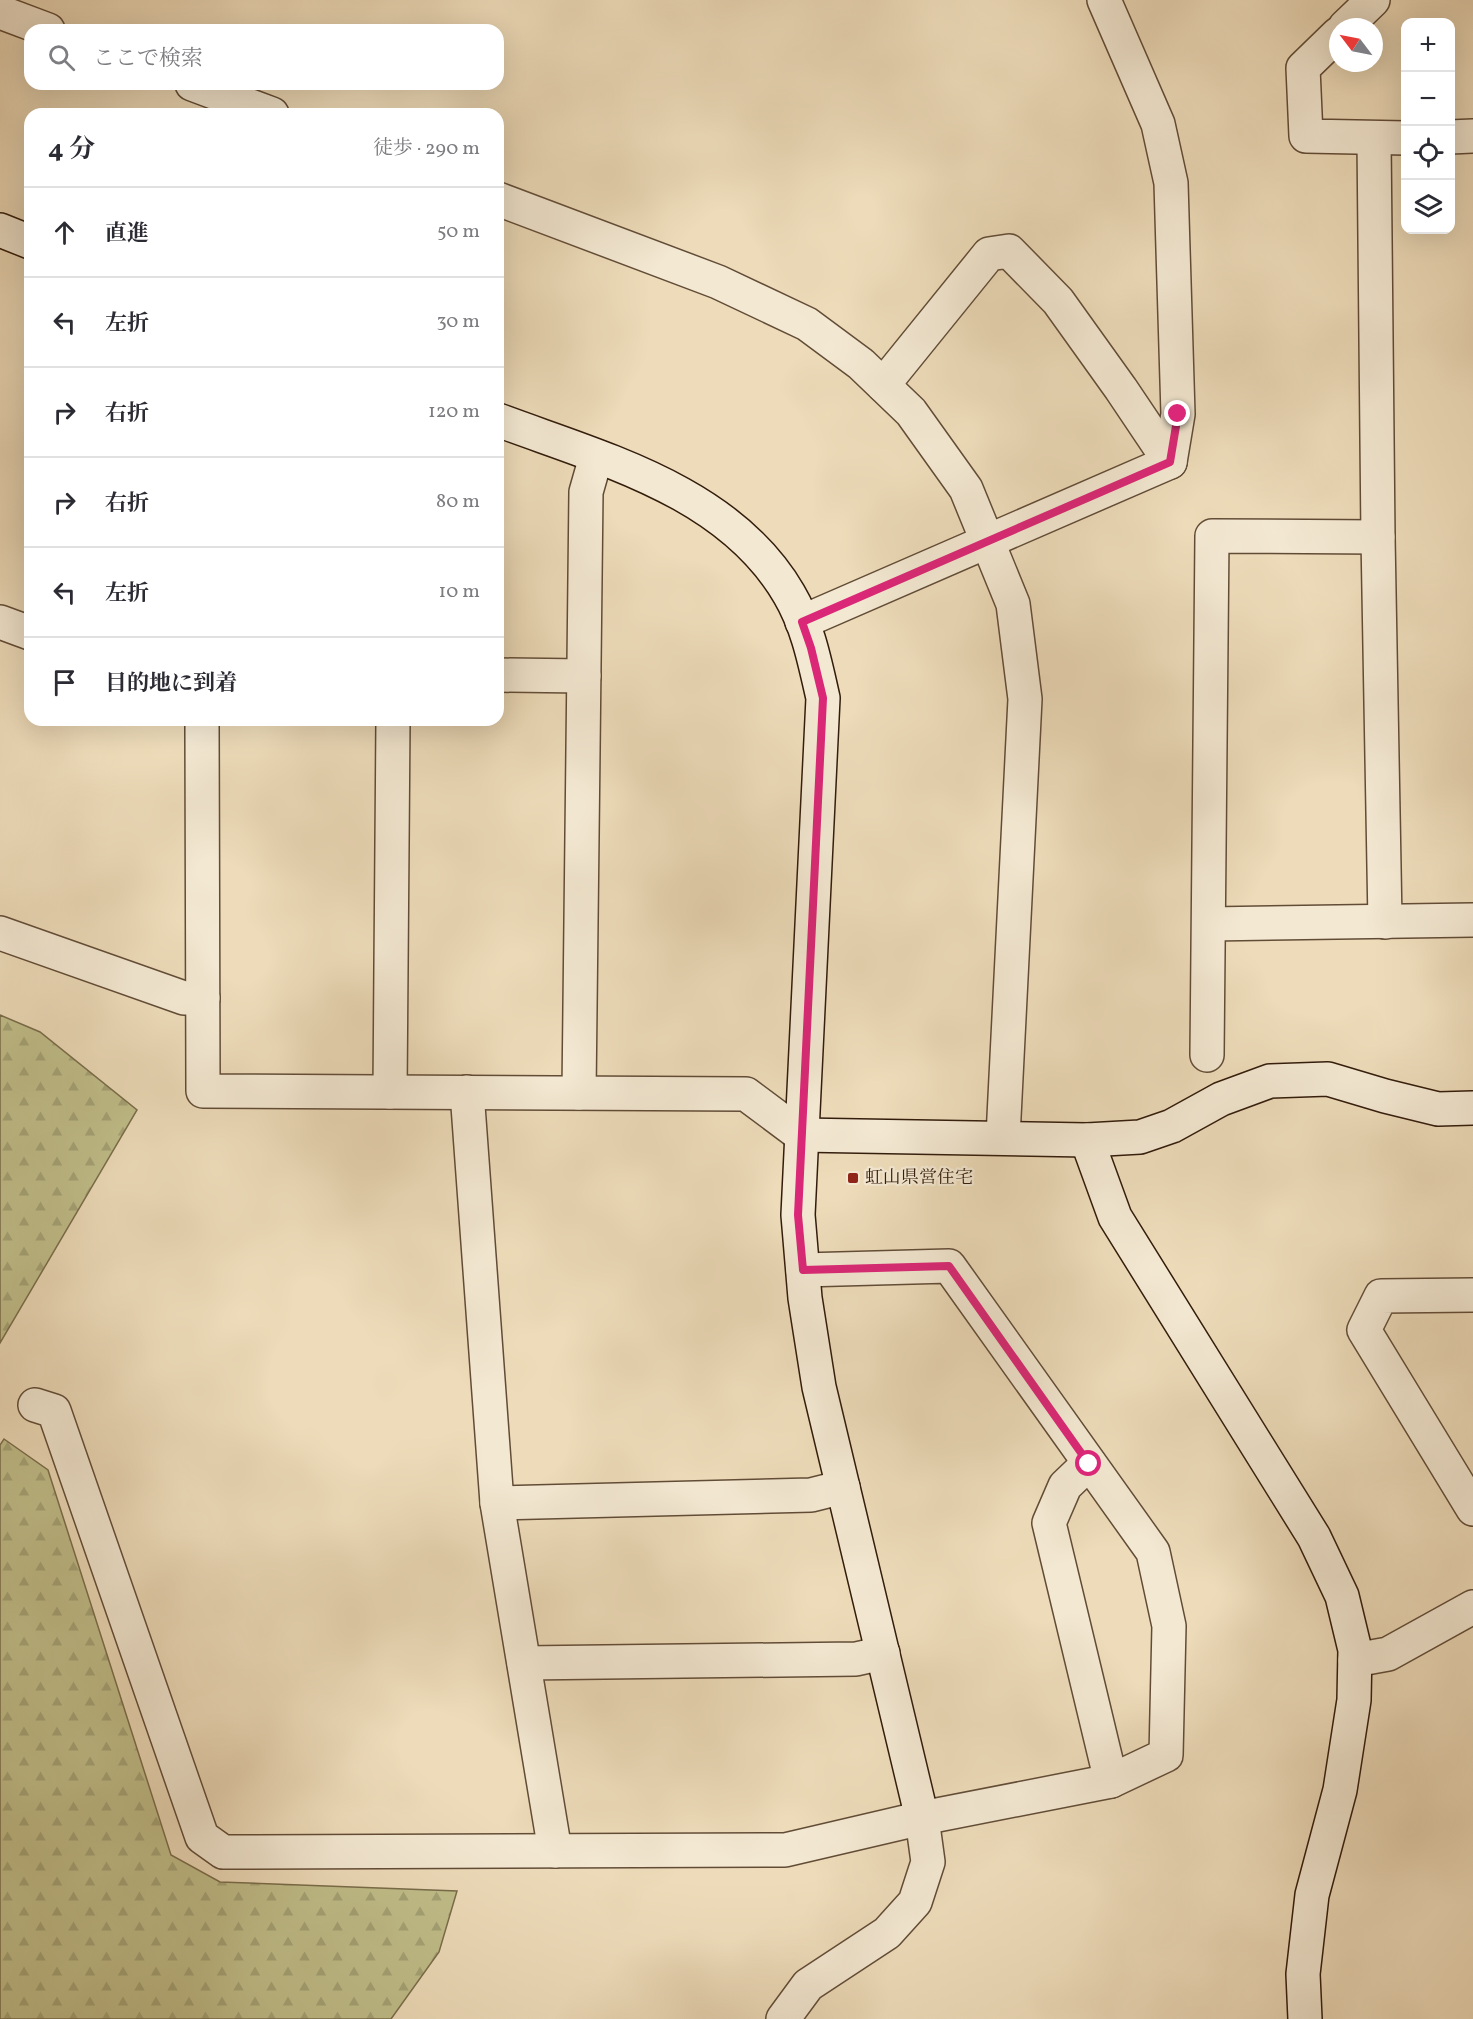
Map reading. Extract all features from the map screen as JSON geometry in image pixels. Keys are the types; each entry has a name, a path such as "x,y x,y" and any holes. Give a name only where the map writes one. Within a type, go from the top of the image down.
{"street":[{"path":"1104,0 1158,124 1171,183 1178,414 1170,462"},
{"path":"1354,18 1373,0"},
{"path":"0,12 32,24"},
{"path":"1329,43 1303,68 1306,136 1390,138 1378,537 1385,922"},
{"path":"208,90 256,108"},
{"path":"1455,137 1473,136"},
{"path":"504,201 718,282 816,331 861,364 911,412 966,489 1013,604 1025,699 1003,1137"},
{"path":"0,231 24,240"},
{"path":"883,385 988,254 1009,251 1058,301 1170,462"},
{"path":"504,422 635,472 690,498 728,525 766,562 789,594 811,648 823,698 798,1215 805,1298 819,1387 922,1818 928,1862 915,1902 887,1933 808,1985 783,2019"},
{"path":"579,1093 586,492 596,457"},
{"path":"802,622 1170,462"},
{"path":"1207,1055 1212,536 1378,537"},
{"path":"0,622 24,631"},
{"path":"504,675 584,676"},
{"path":"202,726 203,1091 746,1094 801,1135 1087,1140 1140,1137 1172,1126 1221,1099 1270,1081 1328,1079 1438,1109 1473,1108"},
{"path":"390,1092 393,726"},
{"path":"1209,924 1473,921"},
{"path":"0,933 184,998 203,998"},
{"path":"467,1092 497,1503 555,1851"},
{"path":"1087,1140 1115,1217 1314,1537 1342,1596 1355,1650 1354,1700 1340,1790 1312,1895 1303,1974 1305,2019"},
{"path":"35,1405 54,1411 202,1837 223,1852 784,1850 922,1818 1111,1782 1166,1755 1169,1626 1153,1552 949,1266 803,1270"},
{"path":"1473,1295 1381,1296 1364,1330 1473,1509"},
{"path":"1089,1464 1065,1486 1049,1523 1111,1782"},
{"path":"497,1503 811,1495 843,1487"},
{"path":"1355,1660 1388,1654 1473,1607"},
{"path":"524,1663 856,1659 883,1653"}],"green space":[{"path":"0,1015 40,1032 137,1110 0,1343"},
{"path":"4,1439 48,1470 171,1855 220,1882 457,1891 439,1952 391,2019 0,2019 0,1445"}],"place":[{"name":"虹山県営住宅","path":"853,1178"}],"route":[{"path":"1089,1464 949,1266 803,1270 798,1215 823,698 802,622 1170,462 1178,414"}]}
